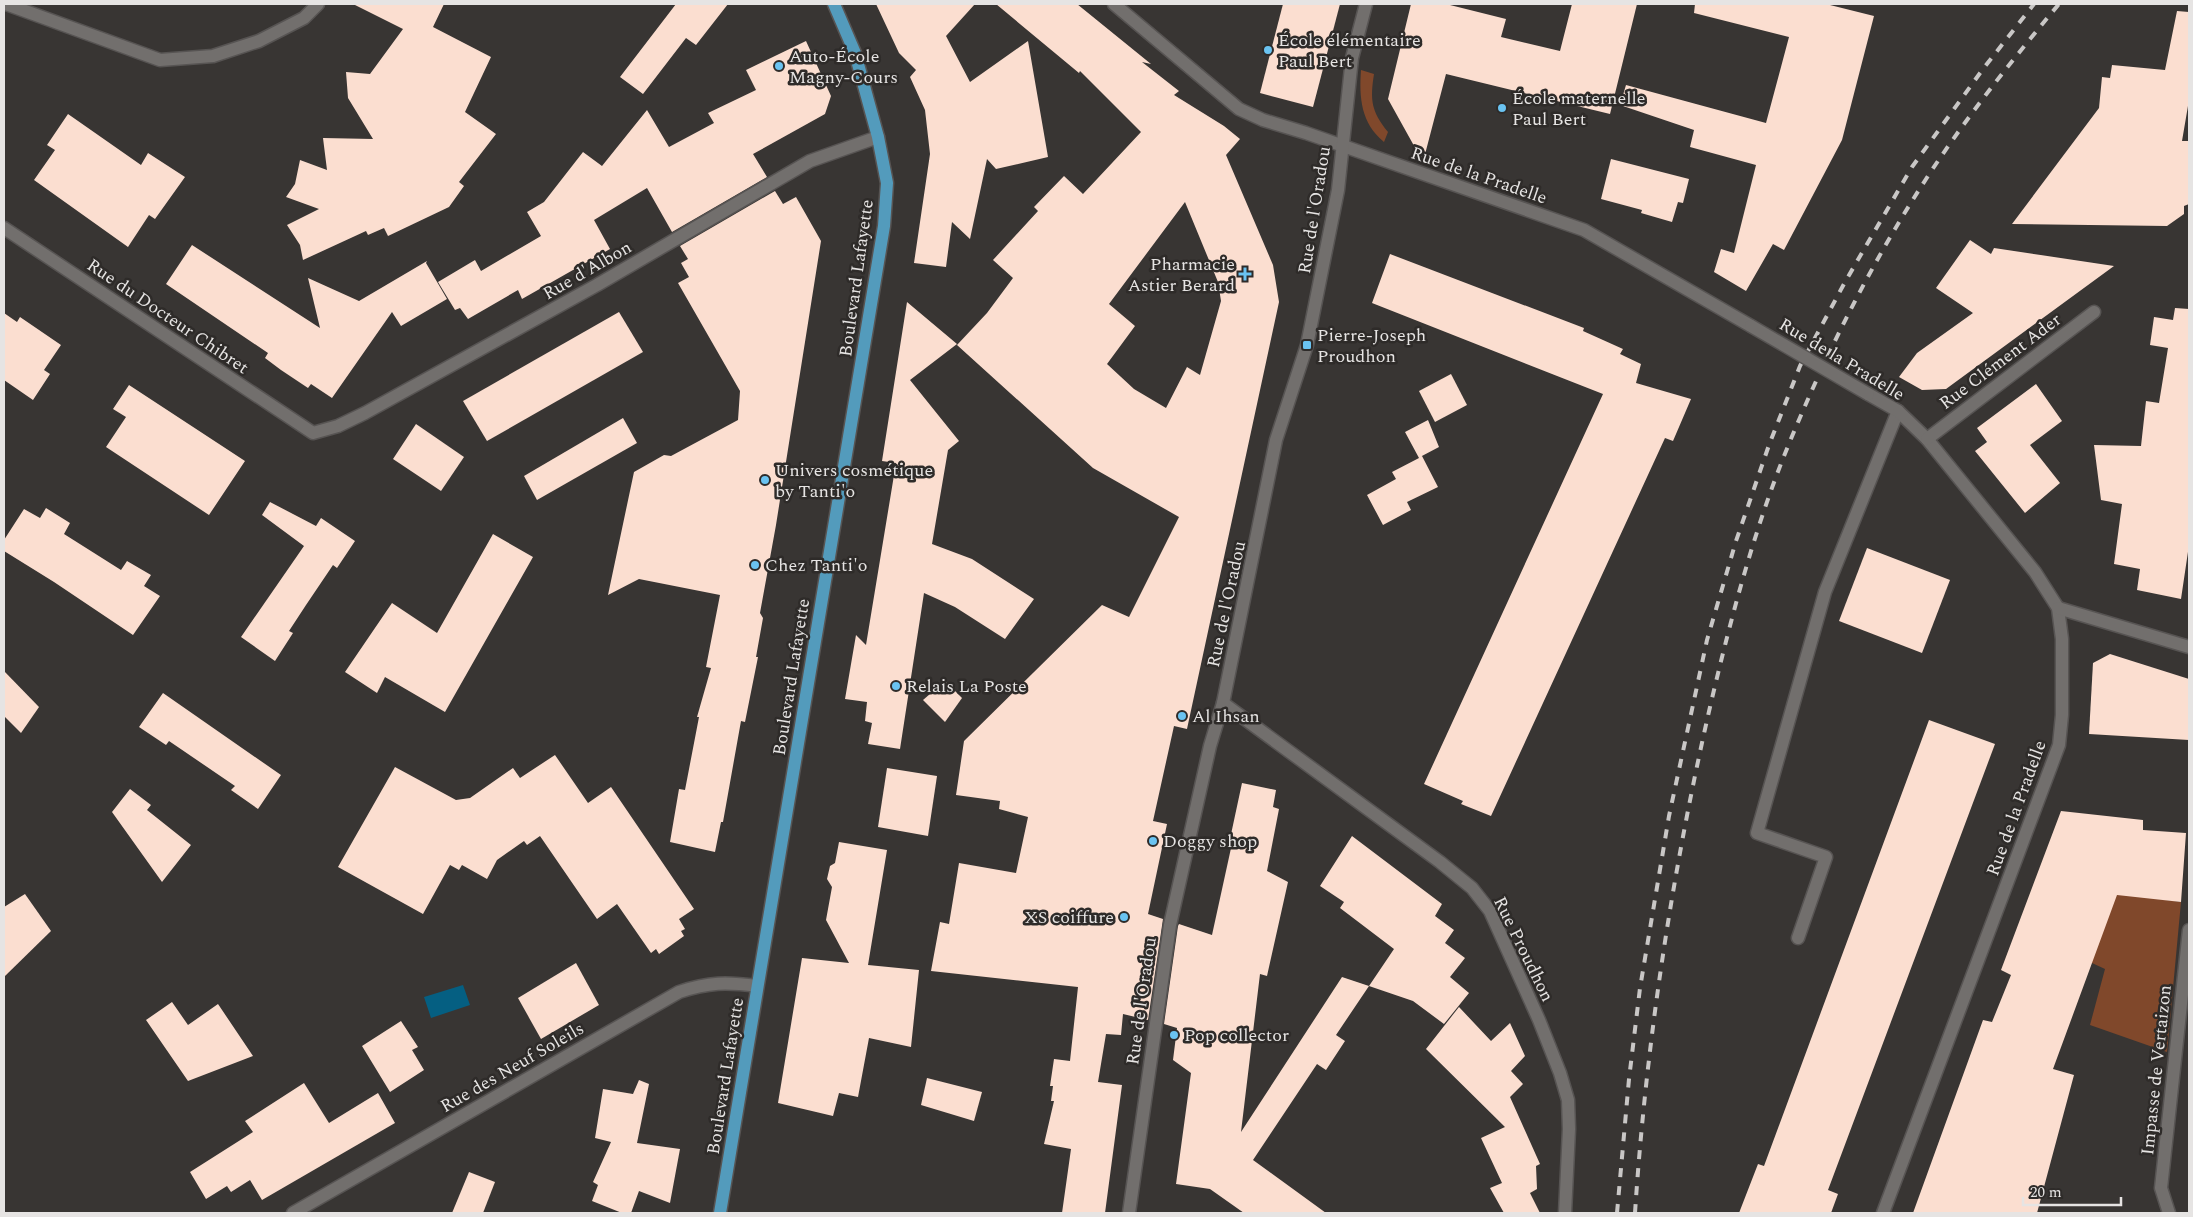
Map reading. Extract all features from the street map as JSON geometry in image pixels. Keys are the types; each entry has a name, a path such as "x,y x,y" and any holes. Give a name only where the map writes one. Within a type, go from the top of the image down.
{"main road":[{"name":"Boulevard Lafayette","path":"720,1213 884,226 887,183 878,137 855,53 834,4"}],"street":[{"path":"6,4 160,60 213,56 259,41 304,18 318,4"},
{"name":"Rue de la Pradelle","path":"1114,4 1239,109 1263,120 1584,230 1898,411 1927,439 2035,572 2058,608 2062,639 2062,714 2058,745 1883,1213"},
{"name":"Rue de l'Oradou","path":"1129,1213 1170,925 1210,746 1223,703 1276,440 1307,345 1338,190 1352,58 1366,4"},
{"name":"Rue d'Albon","path":"313,433 338,426 365,413 597,285 810,162 878,137"},
{"name":"Rue du Docteur Chibret","path":"4,228 313,433"},
{"name":"Rue Clément Ader","path":"1927,439 2094,312"},
{"path":"1798,938 1826,857 1757,833 1825,592 1898,411"},
{"path":"2058,608 2189,647"},
{"name":"Rue Proudhon","path":"1223,703 1440,862 1472,888 1490,911 1539,1020 1560,1073 1568,1100 1570,1129 1565,1213"},
{"name":"Impasse de Vertaizon","path":"2169,1213 2161,1188 2189,930"},
{"name":"Rue des Neuf Soleils","path":"293,1213 679,992 704,984 757,986"}],"shaded area":[{"path":"1361,70 1374,74 1373,105 1378,118 1388,132 1384,142 1370,127 1363,109 1361,100"},
{"path":"2094,890 2181,902 2167,1052 2090,1025 2105,969 2092,963"}],"water":[{"path":"463,985 470,1005 431,1018 424,997"}],"building":[{"path":"353,4 444,4 433,27 491,57 465,112 496,134 459,182 464,186 449,207 388,236 384,228 368,235 366,231 303,260 300,245 287,225 319,209 286,197 295,184 300,160 327,170 323,138 373,139 348,98 346,72 370,74 403,29"},
{"path":"676,4 728,4 696,45 686,38 643,94 620,77"},
{"path":"876,4 975,4 946,36 970,82 1028,41 1048,157 996,169 987,159 970,239 952,222 946,267 914,263 930,154 925,110 910,77 916,70 899,53"},
{"path":"996,4 1077,4 1151,64 1142,62 1179,91 1174,95 1224,126 1240,139 1226,155 1273,265 1279,302 1187,729 1174,726 1153,821 1167,824 1148,914 1163,919 1148,1020 1123,1014 1121,1035 1106,1034 1098,1082 1122,1085 1105,1213 1062,1213 1071,1149 1044,1144 1054,1101 1051,1101 1053,1086 1050,1086 1054,1059 1070,1061 1078,987 931,971 940,922 949,924 959,863 1016,873 1028,817 999,809 1000,801 956,795 964,741 1102,605 1129,617 1179,517 1093,468 957,345 987,313 1013,278 993,260 1038,211 1034,207 1064,176 1083,194 1141,132 1080,71 1079,73","holes":["1185,202 1218,282 1221,301 1200,375 1187,367 1166,408 1134,389 1107,364 1135,326 1109,304"]},
{"path":"1283,4 1340,4 1313,107 1260,93"},
{"path":"1411,4 1446,4 1506,19 1501,37 1560,51 1572,4 1637,4 1610,114 1446,74 1423,162 1388,99"},
{"path":"1695,4 1826,4 1874,16 1842,140 1784,250 1773,244 1746,291 1714,272 1721,249 1734,253 1756,165 1690,147 1694,130 1620,105 1626,85 1766,123 1789,37 1694,13"},
{"path":"2177,11 2189,12 2189,100 2182,141 2189,141 2189,204 2184,206 2184,214 2167,226 2012,224 2099,108 2102,77 2110,78 2112,65 2165,70"},
{"path":"806,41 831,96 825,114 753,154 767,177 672,232 647,188 594,220 610,249 522,299 518,290 468,319 460,308 455,310 438,282 475,260 481,271 541,236 527,212 544,202 583,152 602,166 647,110 669,147 714,123 708,113 756,90 746,70"},
{"path":"68,114 141,165 148,153 185,177 155,219 149,215 128,247 34,180 55,150 47,145"},
{"path":"1611,159 1689,179 1683,203 1678,202 1672,222 1641,213 1642,210 1601,199"},
{"path":"775,191 783,204 796,197 821,241 776,525 760,613 763,618 756,657 758,657 745,722 741,721 723,822 721,822 715,852 670,842 679,789 685,790 699,717 697,717 711,668 706,667 720,595 639,579 608,595 634,472 664,455 671,456 738,420 740,391 678,283 689,277 681,263 688,259 680,246"},
{"path":"1970,240 1991,254 1994,248 2114,266 1946,389 1922,390 1899,377 1917,353 1973,313 1936,288"},
{"path":"192,245 320,328 308,278 359,301 427,261 426,263 447,299 401,326 392,312 332,398 311,384 308,388 281,370 265,358 268,353 166,284"},
{"path":"1390,254 1584,328 1583,331 1623,349 1620,354 1641,364 1636,383 1691,399 1673,441 1665,438 1491,816 1461,804 1463,801 1424,784 1603,394 1372,303"},
{"path":"907,302 957,344 910,380 959,441 948,450 932,544 972,559 1034,599 1005,639 955,607 924,593 900,749 868,744 872,723 865,721 867,702 845,699 856,635 866,645 896,463 882,461"},
{"path":"2175,308 2189,309 2189,545 2181,599 2137,590 2140,569 2114,564 2122,504 2101,500 2094,445 2141,446 2146,401 2159,403 2168,348 2150,345 2154,317 2173,320"},
{"path":"619,312 643,352 487,441 463,401"},
{"path":"4,313 17,322 20,317 61,345 44,370 50,374 33,400 4,380"},
{"path":"1451,374 1467,405 1435,422 1419,391"},
{"path":"2036,384 2062,421 2030,445 2060,483 2025,513 1975,451 1987,442 1977,428"},
{"path":"129,385 245,461 209,515 106,447 126,417 113,409"},
{"path":"623,418 637,443 537,500 524,476"},
{"path":"1428,420 1439,447 1420,457 1422,456 1438,487 1407,502 1411,510 1383,525 1367,495 1396,479 1392,472 1419,458 1405,432"},
{"path":"416,424 464,457 441,491 393,459"},
{"path":"270,502 316,526 321,518 355,541 337,568 333,565 306,605 289,631 293,633 275,661 241,637 304,546 262,515"},
{"path":"46,508 70,523 64,534 121,570 127,561 151,575 144,586 160,596 133,635 4,551 4,540 24,509 40,518"},
{"path":"493,534 533,557 445,712 385,677 377,693 345,672 392,603 437,633"},
{"path":"1867,548 1950,580 1922,653 1839,621"},
{"path":"2110,654 2189,679 2189,740 2089,734 2093,663"},
{"path":"4,671 39,707 21,733 4,716"},
{"path":"945,681 962,698 945,722 923,700"},
{"path":"163,693 281,775 258,809 231,790 235,786 169,741 166,745 139,727"},
{"path":"1929,720 1995,744 1828,1190 1838,1194 1831,1213 1739,1213 1758,1164 1764,1166"},
{"path":"555,755 588,803 611,787 694,909 679,919 685,929 681,931 684,936 659,954 656,949 651,953 617,904 597,919 540,836 527,845 524,841 497,860 487,879 462,865 459,870 450,865 423,914 338,867 395,767 456,800 470,798 513,768 520,778"},
{"path":"887,768 937,776 928,836 878,827"},
{"path":"1242,783 1276,790 1273,807 1279,809 1267,871 1288,882 1267,976 1260,974 1241,1132 1342,977 1369,986 1336,1035 1345,1041 1326,1070 1317,1064 1253,1160 1326,1213 1244,1213 1210,1189 1176,1184 1191,1073 1173,1060 1177,1028 1164,1024 1178,926 1179,924 1212,935 1233,839 1230,839"},
{"path":"130,789 151,805 147,810 191,845 162,882 112,812"},
{"path":"2061,811 2143,820 2143,830 2186,833 2181,902 2117,895 2053,1069 2074,1075 2037,1213 1913,1213 1983,1020 1992,1022 2011,975 2001,970"},
{"path":"1352,836 1442,904 1435,916 1454,930 1445,943 1465,958 1450,977 1469,993 1444,1024 1413,1001 1369,986 1394,949 1340,908 1344,902 1320,886"},
{"path":"839,842 887,850 868,965 919,970 911,1047 869,1038 858,1097 839,1093 833,1116 778,1103 802,958 849,963 826,920 832,887 827,879 830,866 835,863"},
{"path":"25,894 51,931 4,977 4,907"},
{"path":"576,963 599,1005 541,1039 518,998"},
{"path":"172,1002 188,1025 218,1004 253,1056 188,1081 146,1020"},
{"path":"1459,1007 1491,1041 1510,1023 1525,1056 1511,1071 1523,1084 1510,1097 1540,1164 1536,1166 1537,1189 1530,1193 1540,1213 1504,1213 1490,1188 1502,1183 1481,1138 1505,1127 1426,1049"},
{"path":"401,1021 418,1047 412,1050 424,1070 390,1092 362,1046"},
{"path":"927,1078 982,1092 974,1121 921,1105"},
{"path":"639,1080 649,1084 637,1143 680,1149 670,1203 639,1191 631,1213 622,1213 592,1201 598,1185 593,1182 611,1142 595,1138 603,1089 633,1094"},
{"path":"304,1083 329,1123 378,1093 395,1123 262,1200 250,1180 231,1192 227,1186 206,1199 190,1172 253,1132 245,1121"},
{"path":"469,1172 495,1182 483,1213 452,1213"}],"railway":[{"path":"1617,1213 1629,1079 1640,988 1669,816 1707,640 1736,541 1769,445 1800,366 1845,282 1912,167 1983,69 2034,4"},
{"path":"1635,1213 1646,1086 1672,895 1696,769 1725,643 1742,580 1772,487 1799,420 1849,312 1907,209 1975,109 2059,4"}],"place":[{"name":"École élémentaire Paul Bert","path":"1268,50"},
{"name":"Auto-École Magny-Cours","path":"779,66"},
{"name":"École maternelle Paul Bert","path":"1502,108"},
{"name":"Pharmacie Astier Berard","path":"1245,274"},
{"name":"Pierre-Joseph Proudhon","path":"1307,345"},
{"name":"Univers cosmétique by Tanti'o","path":"765,480"},
{"name":"Chez Tanti'o","path":"755,565"},
{"name":"Relais La Poste","path":"896,686"},
{"name":"Al Ihsan","path":"1182,716"},
{"name":"Doggy shop","path":"1153,841"},
{"name":"XS coiffure","path":"1124,917"},
{"name":"Pop collector","path":"1174,1035"}]}
